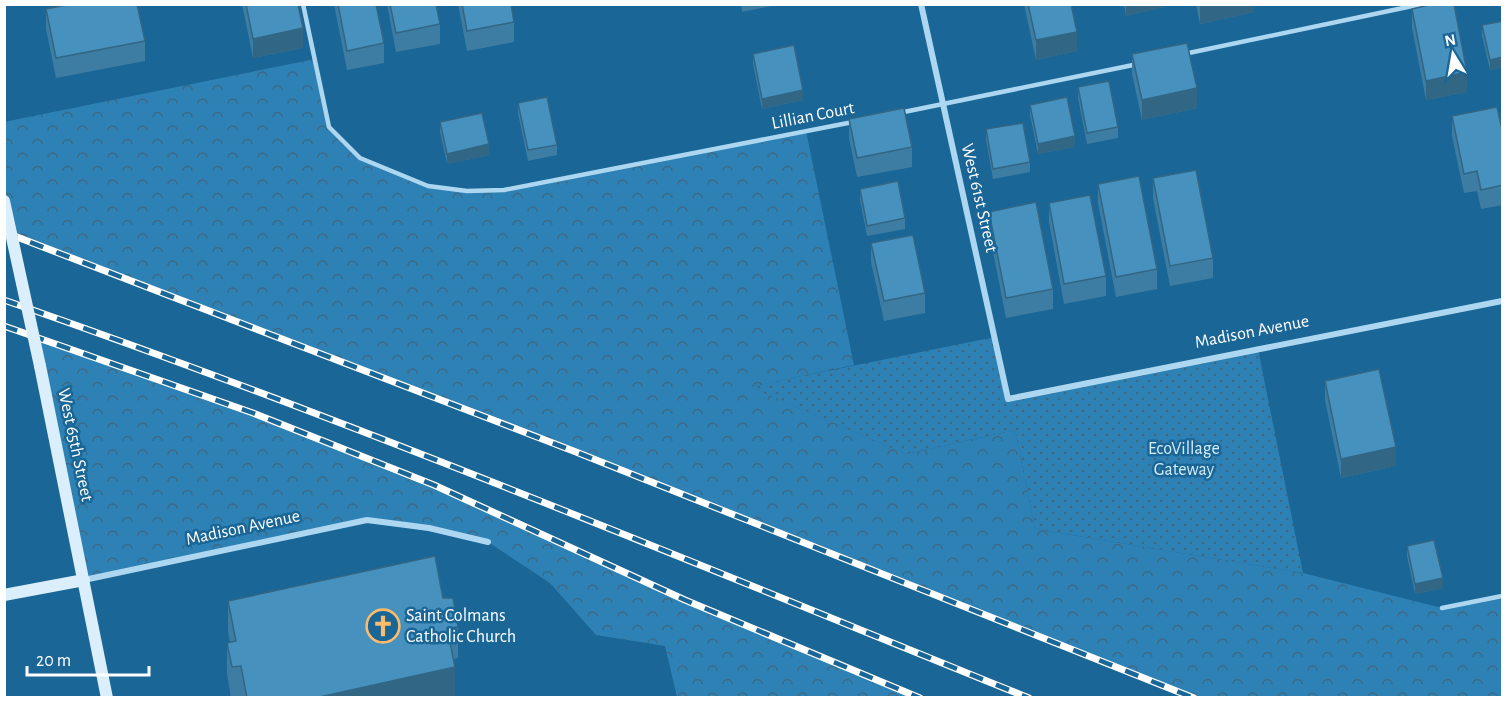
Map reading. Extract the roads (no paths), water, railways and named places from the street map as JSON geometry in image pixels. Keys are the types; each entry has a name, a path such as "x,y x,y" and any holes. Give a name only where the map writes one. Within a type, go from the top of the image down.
{"street":[{"name":"West 61st Street","path":"921,4 1008,399"},
{"name":"West 65th Street","path":"4,201 107,698"},
{"name":"Madison Avenue","path":"1008,399 1503,301"},
{"name":"Madison Avenue","path":"4,595 367,520 429,528 488,542"}],"lane":[{"name":"Lillian Court","path":"303,4 329,127 360,158 428,186 467,191 504,190 861,121"},
{"path":"1177,56 1422,4"},
{"path":"894,114 1142,63"},
{"path":"1442,608 1503,596"}],"railway":[{"path":"4,232 576,452 1194,698"},
{"path":"4,300 134,346 391,443 1029,698"},
{"path":"4,326 253,413 434,485 685,600 920,698"}],"place":[{"name":"Saint Colmans Catholic Church","path":"383,626"}],"park label":[{"name":"EcoVillage Gateway","path":"1184,459"}]}
